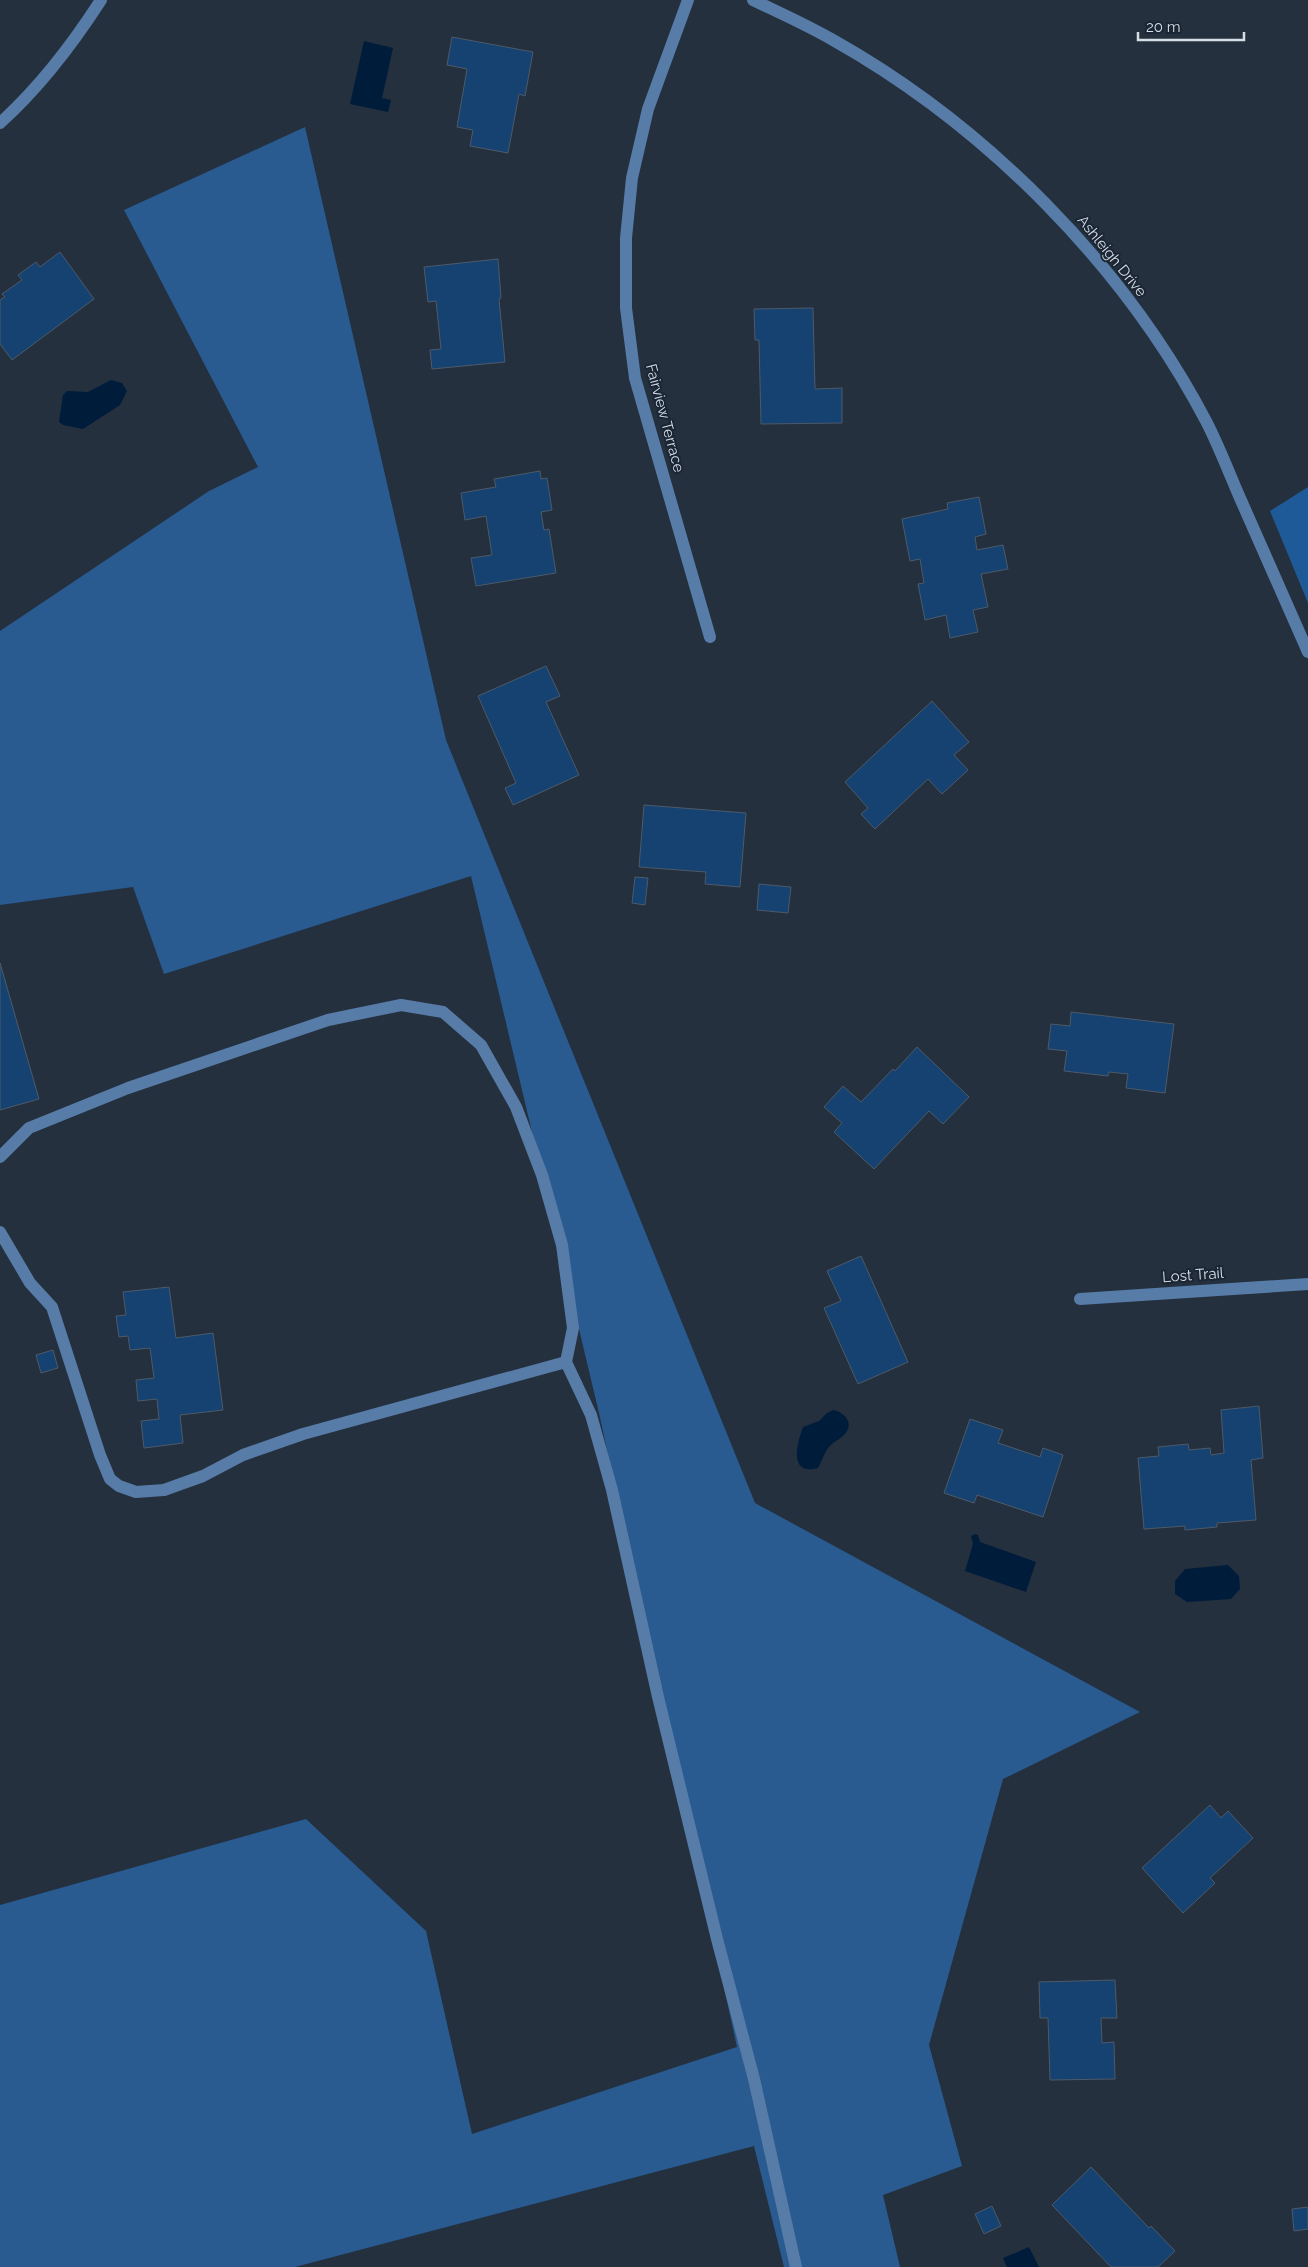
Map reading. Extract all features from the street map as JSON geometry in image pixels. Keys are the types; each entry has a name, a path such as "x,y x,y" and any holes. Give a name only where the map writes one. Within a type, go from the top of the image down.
{"street":[{"path":"0,123 18,107 72,44 101,0"},
{"name":"Fairview Terrace","path":"688,0 648,109 632,178 626,238 626,308 636,378 710,637"},
{"name":"Ashleigh Drive","path":"753,0 833,40 918,94 998,158 1058,217 1113,280 1163,349 1207,422 1308,652"},
{"path":"0,1157 29,1128 128,1088 328,1020 401,1005 443,1012 481,1045 516,1107 542,1175 563,1254 573,1328 566,1362 591,1415 612,1490 658,1697 717,1940 754,2079 796,2267"},
{"path":"0,1232 30,1284 52,1307 100,1455 110,1479 119,1486 136,1492 164,1490 203,1476 243,1455 303,1434 566,1362"},
{"name":"Lost Trail","path":"1080,1299 1308,1284"}],"shaded area":[{"path":"364,41 393,48 382,98 391,100 388,112 350,104"},
{"path":"305,127 446,740 755,1503 1140,1712 1003,1779 929,2045 962,2166 883,2195 900,2267 784,2267 754,2146 295,2267 0,2267 0,1905 306,1819 426,1931 472,2134 737,2047 599,1413 471,876 164,974 133,887 0,905 0,631 209,491 258,467 124,210"},
{"path":"111,380 122,383 127,391 120,405 83,429 63,425 59,422 63,395 67,391 88,392"},
{"path":"1308,487 1308,603 1270,511"},
{"path":"833,1410 841,1413 847,1419 849,1427 847,1431 829,1447 818,1468 808,1469 802,1467 798,1463 797,1449 803,1427 819,1421"},
{"path":"978,1535 980,1542 1036,1562 1026,1592 965,1571 973,1544 971,1536"},
{"path":"1228,1565 1239,1576 1240,1589 1231,1599 1187,1602 1175,1594 1175,1581 1185,1569"},
{"path":"1029,2247 1039,2267 1007,2267 1003,2258"}],"building":[{"path":"452,37 533,52 525,96 519,94 508,153 470,146 473,130 457,127 467,69 447,65"},
{"path":"60,252 94,299 12,360 0,344 0,300 5,297 2,294 22,280 18,275 36,262 40,267"},
{"path":"498,259 501,298 499,299 505,362 432,369 430,350 441,349 436,301 428,302 424,267"},
{"path":"813,308 815,389 842,388 842,423 761,424 759,340 755,340 754,309"},
{"path":"540,471 541,479 547,478 552,510 541,512 544,530 549,529 556,573 476,586 471,558 492,555 486,516 465,520 461,493 496,487 494,479"},
{"path":"979,497 986,534 975,537 977,550 1003,545 1008,569 981,574 988,607 973,610 978,632 950,638 946,615 925,620 918,584 924,583 920,559 910,561 902,519 948,509 947,503"},
{"path":"546,666 560,696 546,702 579,775 513,805 505,788 516,783 478,696"},
{"path":"932,701 969,742 954,755 968,770 942,794 928,779 875,829 861,814 868,808 845,782"},
{"path":"644,805 746,813 740,887 705,884 706,872 639,867"},
{"path":"635,877 648,878 645,905 632,903"},
{"path":"759,884 791,887 788,913 757,910"},
{"path":"0,963 39,1099 0,1110"},
{"path":"1071,1012 1174,1024 1165,1093 1126,1088 1128,1074 1109,1072 1108,1076 1064,1071 1067,1051 1048,1049 1051,1024 1070,1026"},
{"path":"917,1047 969,1097 943,1124 929,1111 874,1169 834,1132 842,1123 824,1107 843,1086 861,1102 893,1069 895,1071"},
{"path":"861,1256 908,1362 858,1384 824,1308 841,1301 827,1271"},
{"path":"169,1287 176,1338 213,1333 223,1410 180,1415 183,1443 144,1448 141,1421 159,1419 157,1399 138,1401 136,1380 154,1378 150,1348 130,1350 128,1336 119,1337 116,1316 126,1315 123,1292"},
{"path":"53,1350 58,1368 41,1373 36,1355"},
{"path":"1259,1406 1263,1458 1251,1460 1256,1520 1217,1523 1217,1527 1185,1530 1185,1526 1144,1529 1138,1458 1159,1456 1158,1447 1188,1444 1189,1450 1210,1448 1211,1455 1224,1453 1221,1410"},
{"path":"970,1419 1003,1430 998,1443 1040,1457 1043,1448 1063,1455 1043,1517 977,1495 974,1503 944,1493"},
{"path":"1210,1805 1221,1818 1228,1811 1253,1838 1210,1878 1215,1883 1183,1913 1142,1868"},
{"path":"1115,1980 1117,2018 1101,2018 1102,2043 1114,2042 1115,2079 1050,2080 1048,2018 1040,2018 1039,1982"},
{"path":"1091,2167 1149,2228 1151,2226 1175,2251 1158,2267 1111,2267 1052,2205"},
{"path":"992,2206 1001,2226 984,2234 975,2214"},
{"path":"1308,2207 1308,2229 1294,2231 1292,2209"}]}
